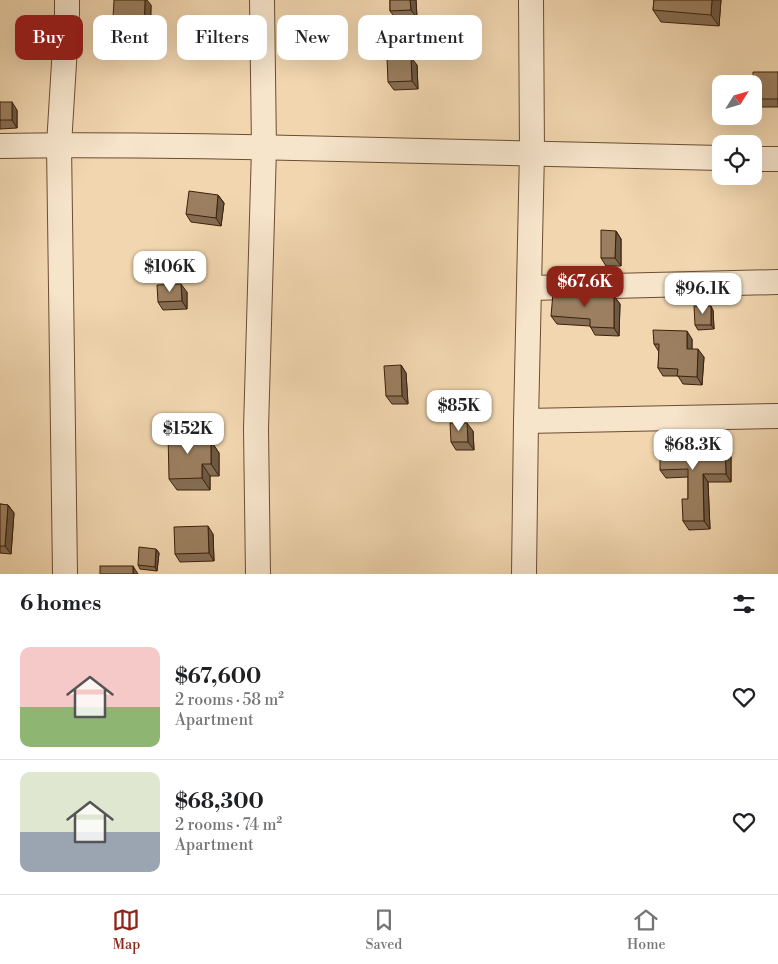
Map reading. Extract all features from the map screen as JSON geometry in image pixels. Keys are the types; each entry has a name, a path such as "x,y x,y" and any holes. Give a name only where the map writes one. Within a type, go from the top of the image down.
{"street":[{"path":"65,574 59,145 67,14 66,0"},
{"path":"258,574 256,429 264,148 262,0"},
{"path":"524,574 532,152 531,0"},
{"path":"0,146 59,145 532,152 712,158"},
{"path":"762,159 778,160"},
{"path":"530,288 778,282"},
{"path":"526,421 778,416"}],"building":[{"path":"114,0 145,0 145,15 113,15"},
{"path":"390,0 410,0 411,10 390,11"},
{"path":"654,0 712,0 711,15 653,10"},
{"path":"387,60 411,60 412,81 388,82"},
{"path":"753,72 778,72 778,99 762,99 762,75 753,75"},
{"path":"0,102 12,102 12,120 0,120"},
{"path":"189,191 218,195 216,218 186,214"},
{"path":"601,230 616,231 615,258 601,258"},
{"path":"181,284 182,301 158,302 157,285"},
{"path":"553,293 614,296 614,328 590,327 590,319 551,316"},
{"path":"694,306 711,306 711,325 695,325"},
{"path":"653,330 687,331 687,349 698,349 697,377 677,376 678,369 658,368 659,344 654,344"},
{"path":"401,365 402,396 386,396 384,366"},
{"path":"450,423 467,423 468,442 451,442"},
{"path":"201,432 202,441 211,441 211,464 202,464 202,478 169,479 168,433"},
{"path":"660,443 711,443 711,449 725,449 726,474 703,474 704,521 683,521 682,499 688,499 688,469 660,470"},
{"path":"0,504 8,505 5,546 0,546"},
{"path":"208,526 209,553 175,554 174,527"},
{"path":"139,547 156,549 155,567 138,565"},
{"path":"100,566 133,566 133,574 100,574"}]}
